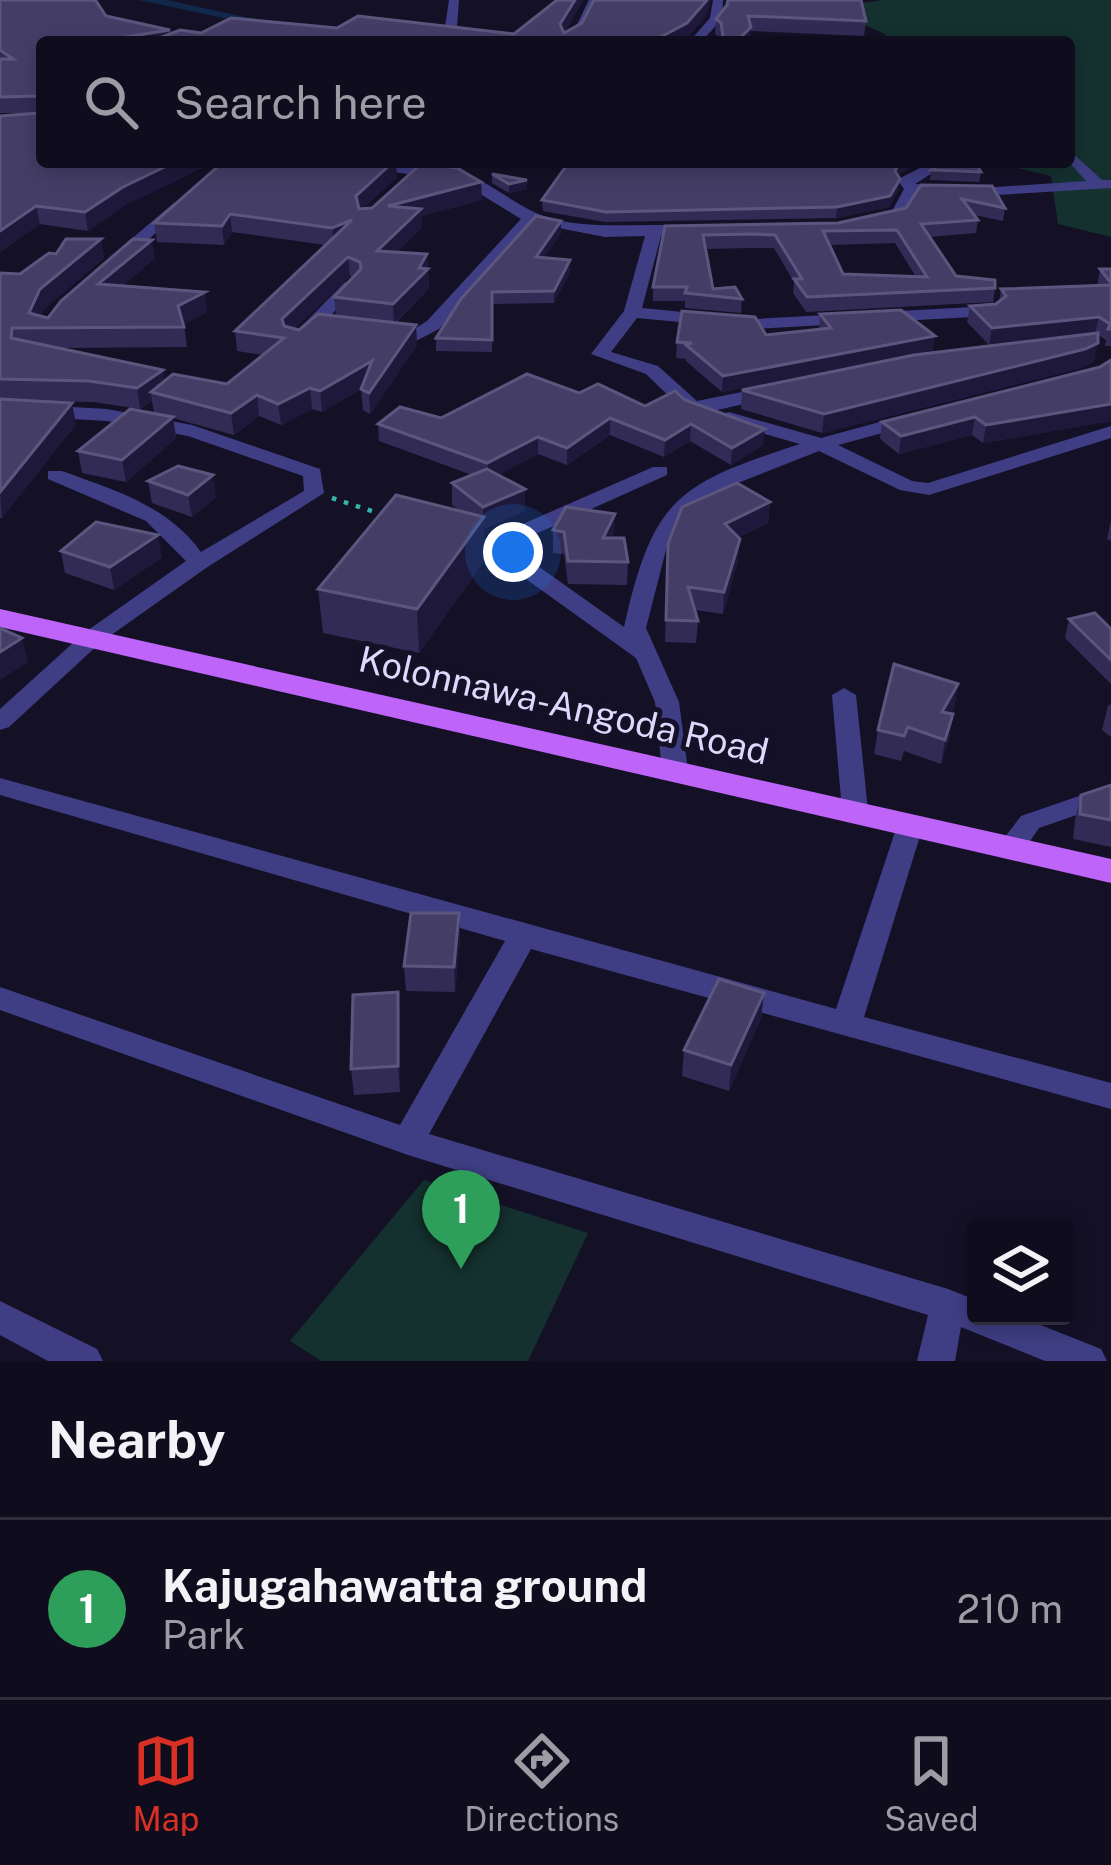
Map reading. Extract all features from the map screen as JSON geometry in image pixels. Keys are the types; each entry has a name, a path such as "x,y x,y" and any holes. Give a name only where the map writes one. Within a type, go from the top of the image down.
{"main road":[{"name":"Kolonnawa-Angoda Road","path":"0,618 855,809 1111,872"}],"street":[{"path":"451,27 454,0"},
{"path":"701,36 716,20 718,0"},
{"path":"1075,159 1105,185"},
{"path":"391,168 463,177 530,218 605,232 722,230"},
{"path":"463,177 472,168"},
{"path":"930,168 905,181 912,188 996,191 1105,185"},
{"path":"400,188 418,172"},
{"path":"857,223 898,214 912,188"},
{"path":"104,271 197,191"},
{"path":"374,332 414,337 434,325 530,218"},
{"path":"654,232 632,312 600,355 652,370 692,408 818,443 907,486 928,489 1111,432"},
{"path":"296,342 350,285"},
{"path":"632,312 754,324 991,311"},
{"path":"314,323 334,326"},
{"path":"692,408 802,386"},
{"path":"0,409 107,415 192,431 313,473 314,493 198,563 92,638 0,722"},
{"path":"675,770 667,702 635,628 669,520 712,488 818,443 931,415"},
{"path":"488,547 660,471"},
{"path":"56,475 146,511 180,533 198,563"},
{"path":"424,527 488,547 520,564 648,656"},
{"path":"844,695 855,809"},
{"path":"0,786 523,936 1111,1096"},
{"path":"1012,846 1030,822 1111,794"},
{"path":"847,1023 911,823"},
{"path":"409,1141 523,936"},
{"path":"0,998 409,1141 948,1305 1088,1361"},
{"path":"936,1361 948,1305"},
{"path":"0,1317 84,1361"}],"lane":[{"path":"574,36 592,0"}],"path":[{"path":"314,493 424,527"}],"green space":[{"path":"883,0 1111,0 1111,237 1058,224 1051,176 1017,168 1075,168 1075,36 886,36 826,8"},
{"path":"424,1180 588,1233 528,1361 321,1361 290,1341"}],"building":[{"path":"0,0 92,0 106,16 170,30 132,36 36,36 36,96 0,97 0,59 13,59 0,50"},
{"path":"557,0 575,0 560,24 564,33 582,23 594,0 707,0 687,23 662,36 164,36 180,30 201,33 231,18 337,28 358,16 514,34"},
{"path":"728,0 861,0 866,21 748,16 751,27 742,36 723,36 716,19"},
{"path":"36,113 36,168 163,168 85,212 36,206 0,231 0,116"},
{"path":"216,168 386,168 356,196 359,209 372,208 416,168 457,168 481,182 388,206 421,209 377,251 427,254 419,268 428,269 393,304 334,297 361,269 360,262 348,257 282,319 284,326 299,330 318,314 416,325 369,393 361,389 372,361 320,391 310,388 278,404 257,395 231,413 151,392 173,374 227,384 284,338 235,331 352,220 332,228 230,214 222,226 154,223"},
{"path":"565,168 896,168 900,179 890,196 837,207 606,212 542,200"},
{"path":"979,168 981,172 931,170"},
{"path":"492,174 527,180 509,184"},
{"path":"921,185 992,186 1005,208 962,199 978,220 921,224 956,276 995,280 995,288 807,297 794,279 802,279 775,235 753,234 703,235 713,289 735,287 742,299 685,293 687,287 653,287 665,226 838,223 906,208","holes":["897,230 927,277 843,274 823,231"]},
{"path":"536,216 561,221 536,257 570,260 554,291 492,292 492,340 436,338 461,299"},
{"path":"66,239 101,239 40,289 29,313 48,318 61,301 133,239 152,240 98,284 205,292 178,306 184,327 12,328 11,338 163,370 137,388 89,381 0,379 0,273 20,274 49,253 56,254"},
{"path":"1111,285 1111,329 1099,317 992,328 970,306 996,304 1006,296 1001,289"},
{"path":"901,310 935,336 723,376 686,345 692,343 677,342 682,311 755,317 766,335 831,328 820,314"},
{"path":"1098,333 1098,343 1085,349 824,414 742,390 914,355"},
{"path":"1111,360 1111,404 986,425 975,417 901,436 882,422 1100,367"},
{"path":"527,374 579,393 598,384 645,406 675,391 685,400 765,429 732,448 691,424 665,440 610,418 567,448 538,437 487,463 378,424 400,407 441,418"},
{"path":"0,399 72,403 0,492"},
{"path":"130,409 173,417 122,460 78,451"},
{"path":"178,466 213,475 188,495 148,481"},
{"path":"487,469 525,489 483,507 452,483"},
{"path":"737,483 770,502 725,524 740,539 724,592 688,587 698,621 666,620 668,544 682,507"},
{"path":"396,495 484,517 417,609 318,589"},
{"path":"566,507 615,514 603,538 624,538 628,562 568,561 564,532 553,530"},
{"path":"96,522 158,535 110,567 61,551"},
{"path":"1095,613 1111,629 1111,660 1069,619"},
{"path":"0,628 22,638 0,652"},
{"path":"894,664 958,684 942,712 953,714 945,740 908,727 904,736 878,730"},
{"path":"1111,785 1111,820 1080,814 1081,795"},
{"path":"411,913 459,913 454,967 404,966"},
{"path":"719,979 764,993 731,1065 684,1050"},
{"path":"398,992 398,1066 351,1069 353,995"}],"waterway":[{"path":"146,0 270,24"}],"place":[{"name":"Kajugahawatta ground","path":"461,1269"}]}
